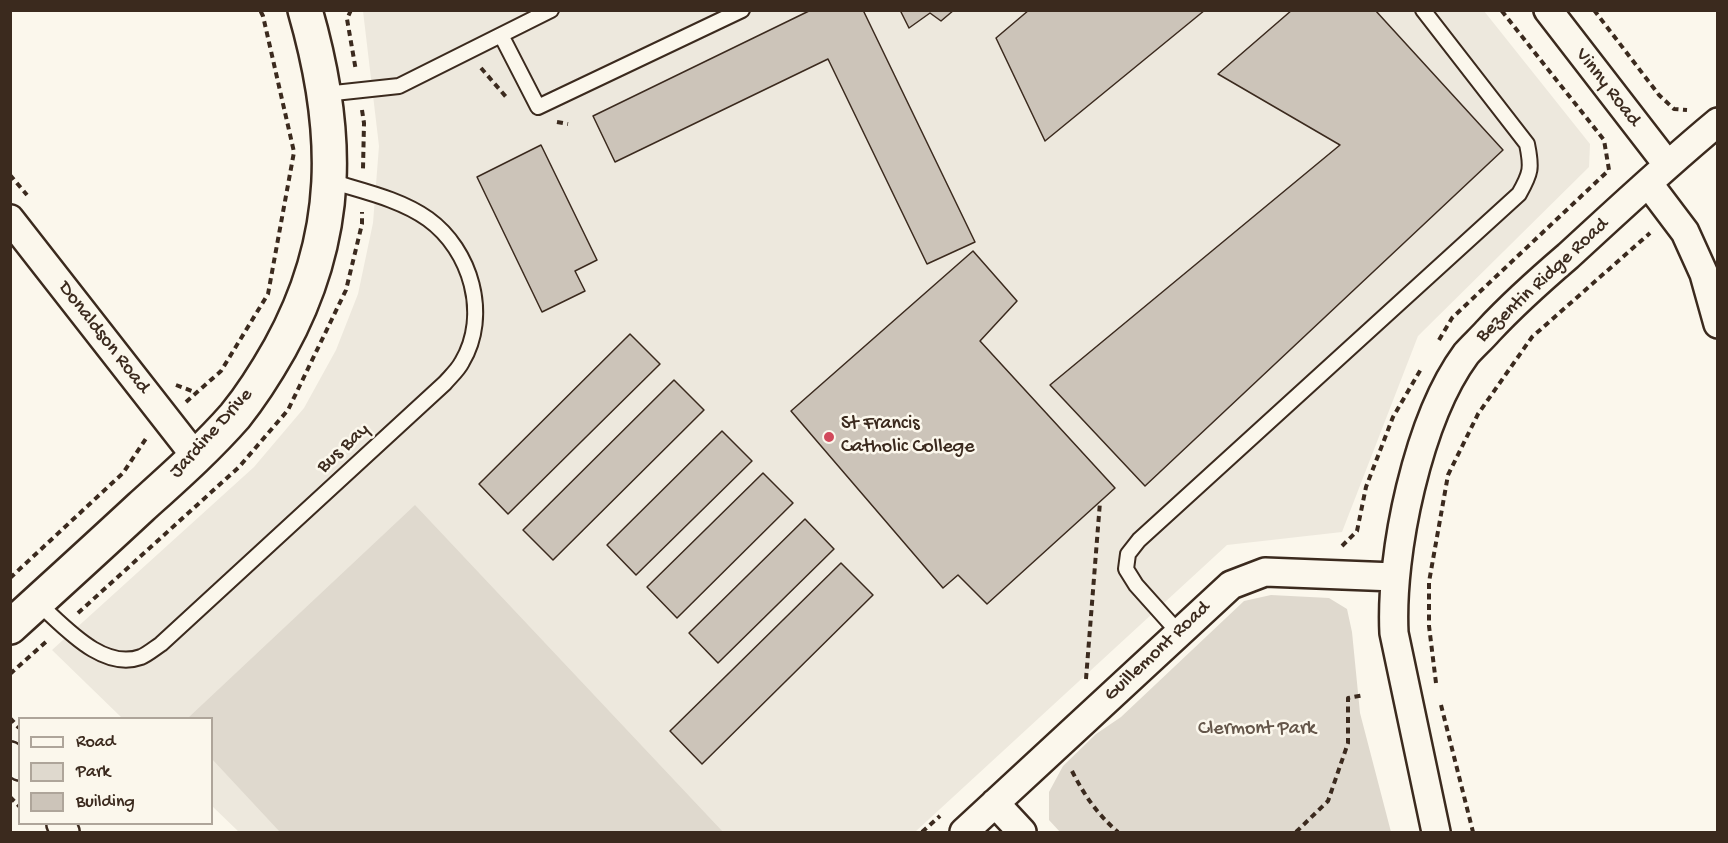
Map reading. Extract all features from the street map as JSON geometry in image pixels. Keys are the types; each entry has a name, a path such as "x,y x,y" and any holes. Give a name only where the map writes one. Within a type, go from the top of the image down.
{"street":[{"name":"Jardine Drive","path":"10,627 196,457 236,415 266,372 295,320 316,264 326,219 330,181 326,105 316,48 305,10"},
{"name":"Vinny Road","path":"1548,10 1667,164"},
{"name":"Bezentin Ridge Road","path":"1436,832 1394,633 1395,577 1399,543 1418,462 1442,396 1467,354 1513,305 1667,164 1718,122"},
{"path":"1648,183 1685,232 1704,274 1718,324"},
{"name":"Donaldson Road","path":"10,219 196,457"},
{"name":"Guillemont Road","path":"964,832 1231,585 1265,572 1395,577"},
{"path":"995,803 1022,832"}],"lane":[{"path":"326,105 399,86 551,10"},
{"path":"501,35 538,107 742,10"},
{"path":"1179,633 1136,585 1126,569 1128,555 1139,540 1519,194 1527,180 1531,165 1527,144 1423,10"},
{"name":"Bus Bay","path":"38,602 92,648 110,658 126,660 142,657 161,644 445,383 462,362 473,335 477,308 471,281 464,265 444,233 427,218 407,207 330,181"}],"path":[{"path":"10,578 123,473 144,439 221,371 268,294 294,152 260,10"},
{"path":"1436,345 1452,318 1609,170 1604,140 1501,10"},
{"path":"1594,10 1659,95 1674,109 1693,111"},
{"path":"480,67 508,100"},
{"path":"326,105 362,110"},
{"path":"548,120 568,124"},
{"path":"1437,690 1429,626 1429,582 1448,475 1478,414 1532,338 1650,233"},
{"path":"1333,546 1341,547 1358,532 1366,487 1393,417 1425,363"},
{"path":"1086,679 1100,502"},
{"path":"1077,687 1094,671"},
{"path":"1296,832 1328,801 1348,743 1348,698 1364,695"},
{"path":"1440,701 1473,832"},
{"path":"1070,767 1083,793 1105,822 1118,832"},
{"path":"922,832 948,808"}],"shaded area":[{"name":"St Francis Catholic College","path":"363,11 1484,11 1590,144 1589,167 1418,336 1342,532 1227,545 915,832 239,832 213,807 213,717 121,717 52,650 254,467 304,408 336,350 358,294 373,223 379,146"}],"green space":[{"path":"415,505 723,832 280,832 213,760 213,717 189,717"},
{"name":"Clermont Park","path":"1271,595 1329,598 1347,609 1352,632 1360,713 1391,832 1060,832 1049,820 1049,792 1063,766 1096,734 1121,717 1244,601"}],"building":[{"path":"811,10 863,10 975,242 927,264 828,59 615,162 593,116"},
{"path":"900,10 954,10 941,21 930,13 909,28"},
{"path":"1029,10 1205,10 1045,141 996,38"},
{"path":"1292,10 1375,10 1503,150 1145,486 1050,385 1340,145 1218,74"},
{"path":"541,145 597,260 575,271 585,291 542,312 477,177"},
{"path":"973,251 1017,301 980,341 1115,488 987,604 958,575 943,588 791,411"},
{"path":"630,334 660,364 508,514 479,484"},
{"path":"674,380 704,410 553,560 523,530"},
{"path":"722,431 752,461 636,575 607,545"},
{"path":"763,473 793,503 677,618 647,587"},
{"path":"805,519 834,549 718,663 689,633"},
{"path":"841,563 873,595 702,764 670,731"}],"place":[{"name":"St Francis Catholic College","path":"829,437"}]}
